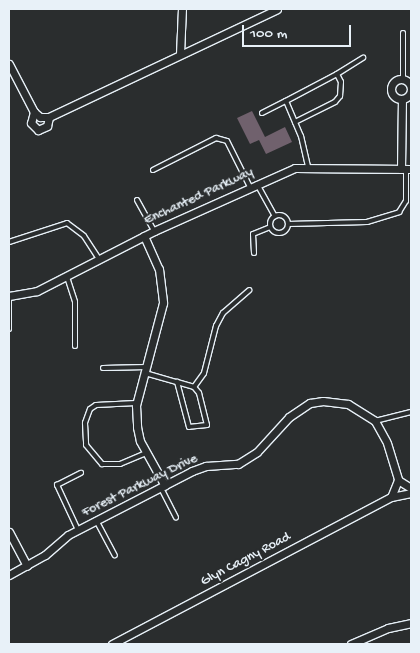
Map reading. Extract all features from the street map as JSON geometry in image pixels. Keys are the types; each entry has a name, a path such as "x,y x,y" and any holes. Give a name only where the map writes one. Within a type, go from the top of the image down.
{"street":[{"path":"180,54 182,9"},
{"path":"9,64 37,114 49,118 277,9"},
{"path":"397,80 403,80 411,87 410,94 402,99 395,97 392,87 397,80"},
{"path":"402,99 406,169"},
{"path":"37,114 31,123 38,130 47,126 49,118"},
{"name":"Enchanted Parkway","path":"9,296 37,291 154,231 288,171 308,167 406,169"},
{"path":"144,236 159,269 163,303 136,403 137,427 146,453 163,487"},
{"name":"Forest Parkway Drive","path":"9,575 52,550 62,539 96,520 206,466 238,464 256,452 289,417 310,403 323,400 348,404 375,421 386,442 398,480"},
{"path":"391,497 398,480 411,488"},
{"name":"Glyn Cagny Road","path":"112,644 391,497 411,493"},
{"path":"9,532 26,566"},
{"path":"351,644 388,628 411,623"}],"lane":[{"path":"403,33 403,80"},
{"path":"262,113 338,74 363,58"},
{"path":"295,122 335,102 340,96 341,82 338,74"},
{"path":"286,101 295,122 308,167"},
{"path":"153,170 216,138 227,141 253,186 275,216 285,217 288,224"},
{"path":"288,224 367,222 398,212 406,201 406,169"},
{"path":"138,200 154,231"},
{"path":"254,253 253,234 270,227 275,216"},
{"path":"9,242 67,223 84,236 98,259"},
{"path":"270,227 273,232 282,233 288,224"},
{"path":"67,277 74,302 74,346"},
{"path":"194,387 204,373 216,326 223,313 249,290"},
{"path":"9,296 9,329"},
{"path":"103,368 146,370 194,387 199,393 207,425 189,427 177,382"},
{"path":"136,403 96,405 90,409 85,423 86,445 102,464 120,464 146,453"},
{"path":"375,421 411,412"},
{"path":"78,530 57,485 81,473"},
{"path":"163,487 176,517"},
{"path":"96,520 114,555"}],"building":[{"path":"252,111 265,137 285,127 292,142 266,154 259,140 250,144 237,118"}]}
